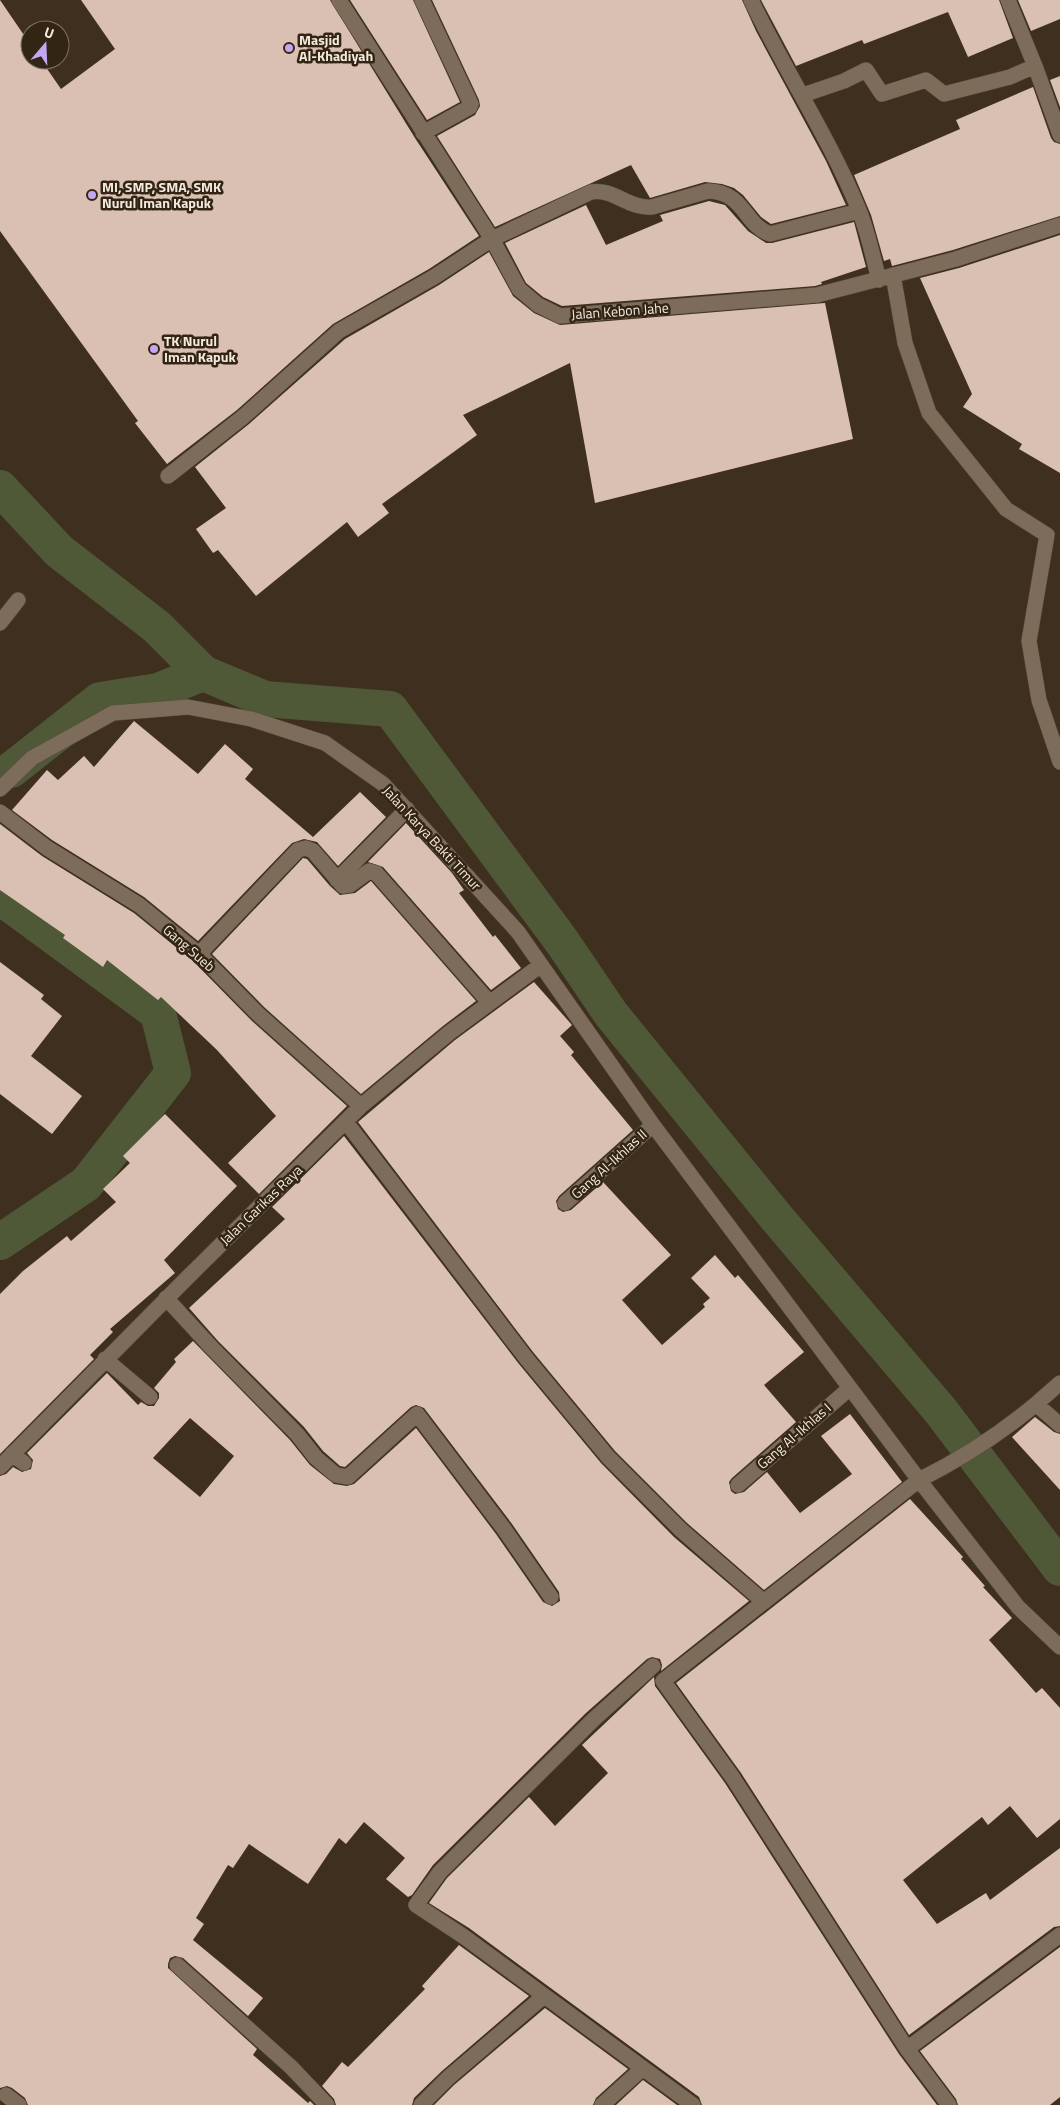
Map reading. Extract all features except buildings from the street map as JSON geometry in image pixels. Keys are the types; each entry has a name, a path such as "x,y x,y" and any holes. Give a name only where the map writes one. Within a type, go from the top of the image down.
{"street":[{"name":"Jalan Kebon Jahe","path":"339,0 492,239 519,289 538,305 560,316 817,295 956,259 1060,225"},
{"path":"422,0 471,104 470,107 423,133"},
{"path":"751,0 765,30 803,95 859,212 886,277 929,413 1006,508 1047,535 1029,641 1039,700 1060,762"},
{"path":"1008,0 1060,135"},
{"path":"803,95 844,81 866,70 882,94 926,80 944,94 1010,77 1035,66"},
{"path":"168,476 243,418 339,332 434,277 492,239 591,192 600,190 643,208 708,191 717,191 740,204 762,230 770,234 859,212"},
{"path":"0,623 18,600"},
{"name":"Jalan Karya Bakti Timur","path":"0,789 32,758 113,713 188,708 252,719 325,743 383,784 518,932 653,1125 919,1480 1018,1607 1060,1647"},
{"path":"337,880 407,809"},
{"name":"Gang Sueb","path":"0,812 47,848 139,905 200,954 258,1014 361,1106"},
{"path":"200,954 298,850 310,849 343,886 348,886 369,872 376,873 489,1002"},
{"name":"Jalan Garikas Raya","path":"0,1466 18,1458 105,1359 361,1106 489,1002 541,965"},
{"path":"346,1122 526,1358 608,1457 681,1530 764,1602"},
{"name":"Gang Al-Ikhlas II","path":"565,1203 653,1125"},
{"path":"166,1298 211,1347 297,1434 316,1458 336,1475 348,1477 417,1414 504,1529 551,1597"},
{"path":"105,1359 150,1397"},
{"path":"949,2105 907,2049 733,1778 663,1681 919,1480 945,1467 1009,1426 1060,1383"},
{"name":"Gang Al-Ikhlas I","path":"738,1485 850,1388"},
{"path":"1036,1404 1060,1425"},
{"path":"653,1666 593,1720 440,1872 416,1905 693,2105"},
{"path":"907,2049 1060,1935"},
{"path":"178,1965 291,2067 327,2105"},
{"path":"421,2105 448,2078 544,1996"},
{"path":"602,2105 643,2068"},
{"path":"6,2095 19,2105"}],"waterway":[{"path":"0,488 59,551 157,627 203,673 265,699 390,709 563,943 611,1014 776,1217 940,1410 1060,1568"},
{"path":"11,770 100,700 158,691 203,673"},
{"path":"0,897 158,1013 173,1073 86,1184 0,1242"}],"place":[{"name":"Masjid Al-Khadiyah","path":"289,48"},
{"name":"MI, SMP, SMA, SMK Nurul Iman Kapuk","path":"92,195"},
{"name":"TK Nurul Iman Kapuk","path":"154,349"}]}
